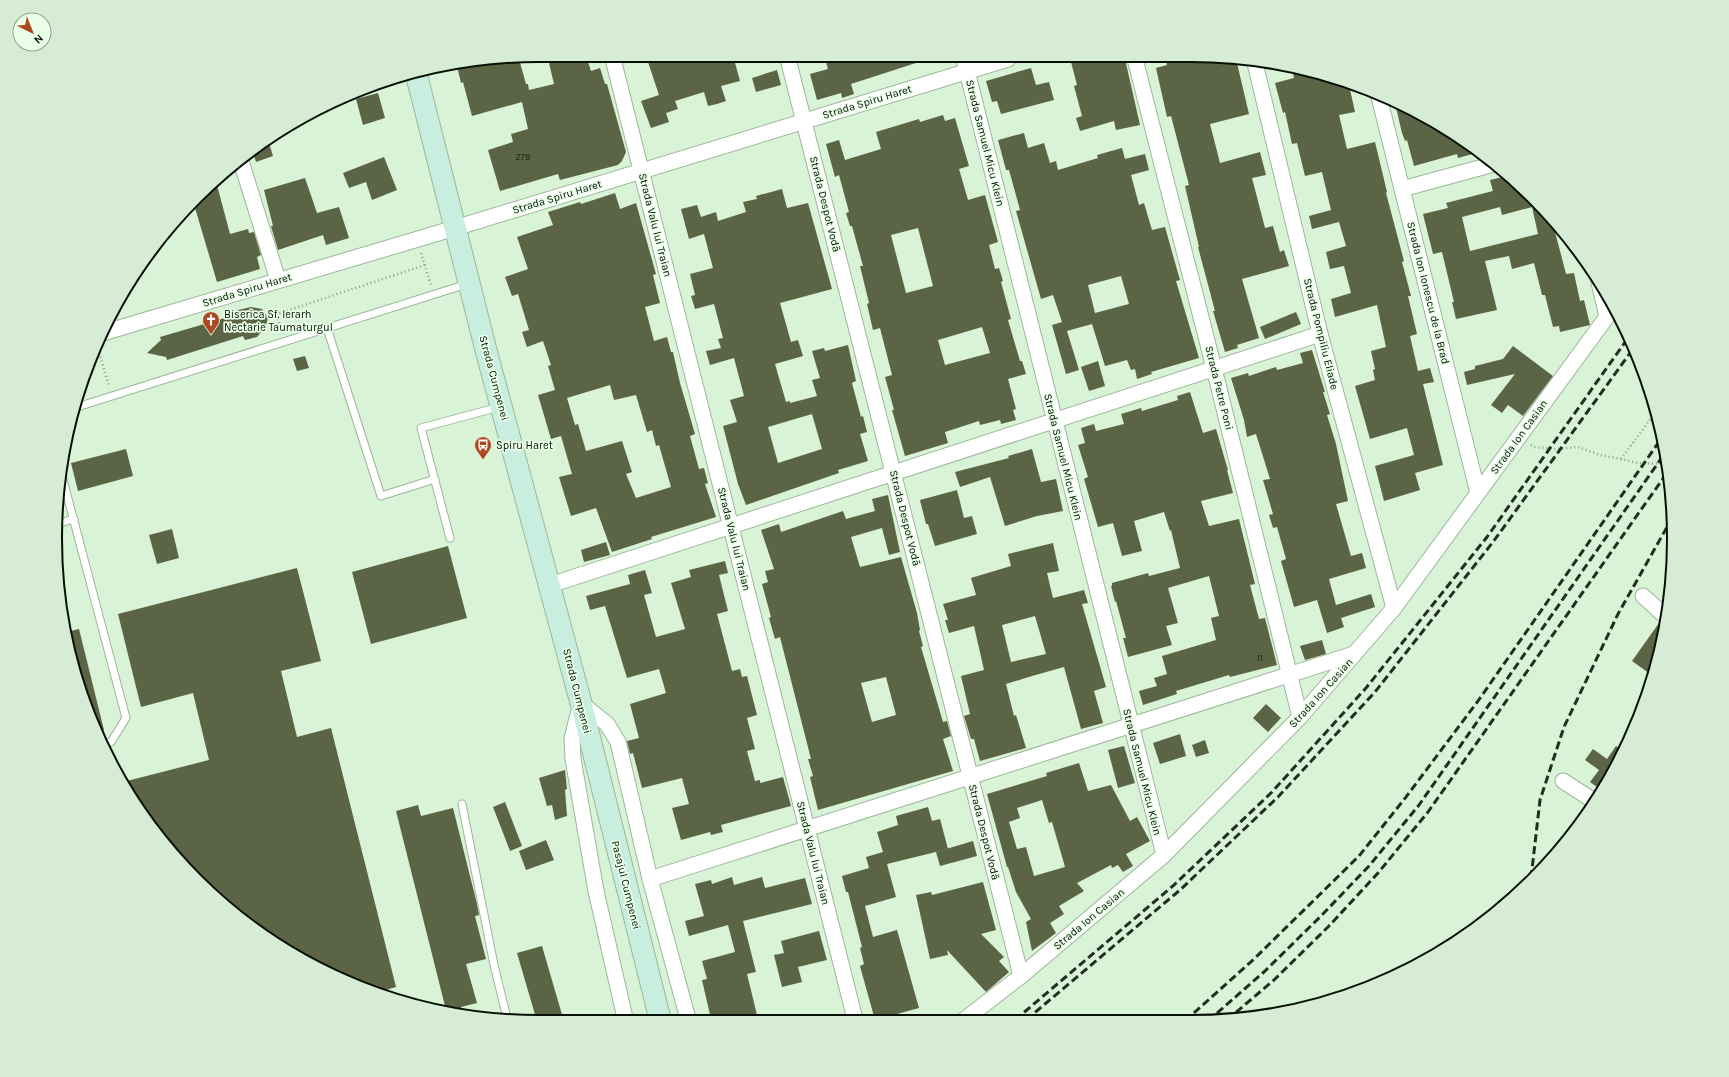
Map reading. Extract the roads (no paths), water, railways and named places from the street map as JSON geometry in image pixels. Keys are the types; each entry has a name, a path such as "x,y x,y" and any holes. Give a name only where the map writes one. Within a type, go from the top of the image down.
{"main road":[{"name":"Strada Cumpenei","path":"417,78 454,228 550,585 581,703 592,752"},
{"name":"Pasajul Cumpenei","path":"592,752 659,1015"}],"street":[{"name":"Strada Valu lui Traian","path":"614,62 854,1015"},
{"name":"Strada Despot Vodă","path":"789,62 1021,976"},
{"name":"Strada Spiru Haret","path":"110,331 804,121 965,65 986,62"},
{"name":"Strada Petre Poni","path":"1136,62 1291,674 1300,717"},
{"name":"Strada Samuel Micu Klein","path":"965,65 1164,856"},
{"name":"Strada Pompiliu Eliade","path":"1256,66 1320,334 1394,608"},
{"name":"Strada Ion Ionescu de la Brad","path":"1380,101 1478,493"},
{"path":"242,165 278,280"},
{"path":"1402,189 1488,166"},
{"name":"Strada Ion Casian","path":"970,1015 1021,976 1164,856 1300,717 1394,608 1610,313"},
{"path":"550,585 1320,334"},
{"path":"1642,596 1661,613"},
{"path":"650,879 1355,654"},
{"path":"624,1015 596,891 573,758 572,738 581,703 607,724 618,742 650,879 687,1015"},
{"path":"1563,781 1590,798"}],"lane":[{"path":"81,406 469,283"},
{"path":"327,328 382,496 435,479"},
{"path":"450,538 421,428 502,407"},
{"path":"65,484 126,718 111,742 108,743"},
{"path":"63,522 74,519"},
{"path":"462,804 494,965 506,1014"}],"railway":[{"path":"1021,1015 1174,885 1272,792 1366,688 1487,537 1625,343"},
{"path":"1032,1015 1180,890 1278,797 1375,692 1493,542 1630,353"},
{"path":"1192,1015 1254,959 1359,856 1406,797 1478,701 1658,444"},
{"path":"1216,1014 1265,971 1321,916 1369,866 1419,805 1660,460"},
{"path":"1236,1013 1274,980 1329,926 1378,873 1428,812 1663,478"},
{"path":"1532,870 1540,800 1564,727 1618,614 1667,528"}],"place":[{"name":"Biserica Sf. Ierarh Nectarie Taumaturgul","path":"211,335"},
{"name":"Spiru Haret","path":"483,460"}]}
